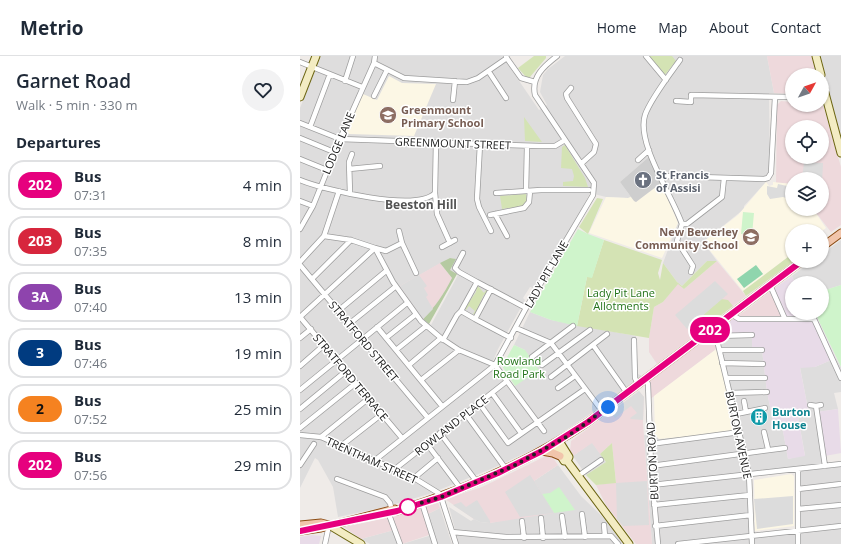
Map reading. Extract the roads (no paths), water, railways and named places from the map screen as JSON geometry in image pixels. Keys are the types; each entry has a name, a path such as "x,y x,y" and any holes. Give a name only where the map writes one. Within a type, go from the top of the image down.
{"main road":[{"path":"829,241 841,233"},
{"path":"300,531 321,528 390,511 443,495 461,489 475,480 506,469 542,451 642,382 793,268"},
{"path":"542,451 560,456"},
{"path":"390,511 397,511 443,495"},
{"path":"300,525 321,523 329,525"}],"street":[{"path":"300,97 316,56"},
{"path":"345,81 353,56"},
{"name":"LODGE LANE","path":"301,227 313,206 326,170 374,63 375,56"},
{"path":"374,63 411,80 472,81 489,72 506,57 521,78 535,82 539,72 557,56"},
{"path":"646,56 666,80"},
{"path":"816,56 819,68"},
{"path":"680,60 645,113 642,126 649,150 682,224 677,241 679,247 693,266 691,272"},
{"path":"300,62 362,87"},
{"path":"374,96 387,70"},
{"path":"489,72 506,98"},
{"path":"310,127 330,74"},
{"path":"453,100 455,81"},
{"name":"LADY PIT LANE","path":"374,461 496,365 526,308 593,195 594,183 535,95 533,88 535,82"},
{"path":"572,88 567,93 567,98 596,144 594,152 582,163"},
{"path":"676,101 691,102 691,95 785,97"},
{"path":"661,178 666,176 767,179 771,173 775,97"},
{"path":"829,111 839,137 841,153"},
{"path":"300,123 340,139"},
{"path":"300,138 334,152"},
{"name":"GREENMOUNT STREET","path":"340,139 527,146 555,146 566,140"},
{"path":"436,142 435,193 437,214 453,242 442,247"},
{"path":"480,144 477,199 479,207 491,231"},
{"path":"507,236 493,214 524,208 529,202 527,146"},
{"path":"638,160 649,150"},
{"path":"350,193 349,169 352,154"},
{"path":"300,159 326,170"},
{"path":"349,169 380,166"},
{"path":"682,224 687,224 722,197 724,178"},
{"path":"300,180 339,191 382,199 428,199 435,193"},
{"path":"496,193 589,190"},
{"path":"300,264 324,236 339,191"},
{"path":"300,201 313,206"},
{"path":"399,231 402,243 416,272"},
{"path":"324,236 351,240 386,251 402,243"},
{"path":"312,279 351,240"},
{"path":"375,248 386,271 415,315 442,339 459,350 496,365 544,432"},
{"path":"300,317 375,248"},
{"path":"463,253 455,268 459,272 526,308"},
{"name":"STRATFORD STREET","path":"300,264 428,418"},
{"path":"338,310 386,271"},
{"path":"409,365 442,339 461,311 477,282"},
{"path":"731,314 739,319 785,319 770,285"},
{"path":"349,324 396,287"},
{"path":"475,319 491,289"},
{"path":"300,390 407,303"},
{"path":"461,311 511,338"},
{"path":"386,338 415,315"},
{"name":"STRATFORD TERRACE","path":"300,317 402,438"},
{"path":"814,320 841,378"},
{"path":"396,350 426,326"},
{"path":"532,357 573,326"},
{"path":"377,327 442,406"},
{"path":"516,328 551,343 602,411"},
{"name":"BURTON AVENUE","path":"712,328 720,350 749,474 752,544"},
{"path":"300,338 311,329"},
{"path":"542,366 590,330"},
{"path":"551,377 607,334"},
{"path":"716,336 752,335"},
{"name":"BURTON ROAD","path":"634,340 635,378 648,384 652,485 658,544"},
{"path":"300,366 324,345"},
{"path":"593,345 626,393"},
{"path":"421,380 459,350"},
{"path":"720,350 762,350"},
{"path":"722,363 763,364"},
{"path":"300,409 346,371"},
{"path":"558,388 575,376"},
{"path":"726,378 765,378"},
{"name":"ROWLAND PLACE","path":"395,469 507,381"},
{"path":"300,428 356,383"},
{"path":"479,403 508,443 585,389"},
{"path":"492,392 521,433"},
{"path":"730,393 767,392"},
{"path":"321,437 369,398"},
{"path":"744,401 746,412"},
{"path":"810,405 821,405"},
{"path":"816,406 825,466"},
{"path":"736,414 765,408"},
{"path":"465,413 506,469"},
{"path":"341,446 382,414"},
{"path":"650,444 740,432"},
{"path":"764,432 768,449"},
{"path":"440,433 475,480"},
{"name":"TRENTHAM STREET","path":"300,435 321,437 414,478 443,495"},
{"path":"556,442 560,456 564,461 567,461 629,544"},
{"path":"556,442 569,457 567,461"},
{"path":"300,465 314,444"},
{"path":"427,444 461,489"},
{"path":"651,466 768,449 785,448"},
{"path":"414,478 438,458"},
{"path":"578,476 602,460"},
{"path":"652,485 841,464"},
{"path":"798,469 798,544"},
{"path":"337,479 385,498 390,503 394,530 400,544"},
{"path":"798,489 841,484"},
{"path":"443,495 456,544"},
{"path":"654,505 750,495"},
{"path":"422,503 435,544"},
{"path":"798,510 841,505"},
{"path":"582,514 585,537"},
{"path":"655,526 751,515"},
{"path":"562,516 565,537"},
{"path":"541,518 543,538"},
{"path":"522,521 524,538"},
{"path":"325,544 329,525 361,544"},
{"path":"604,525 605,536"},
{"path":"678,544 841,526"},
{"path":"452,532 524,538 611,536 618,544"},
{"path":"555,537 556,544"}],"place":[{"name":"Greenmount Primary School","path":"388,115"},
{"name":"St Francis of Assisi","path":"643,180"},
{"name":"New Bewerley Community School","path":"751,237"},
{"name":"Burton House","path":"759,417"}],"district":[{"name":"Beeston Hill","path":"421,204"}],"park label":[{"name":"Lady Pit Lane Allotments","path":"621,298"},
{"name":"Rowland Road Park","path":"519,366"}]}
